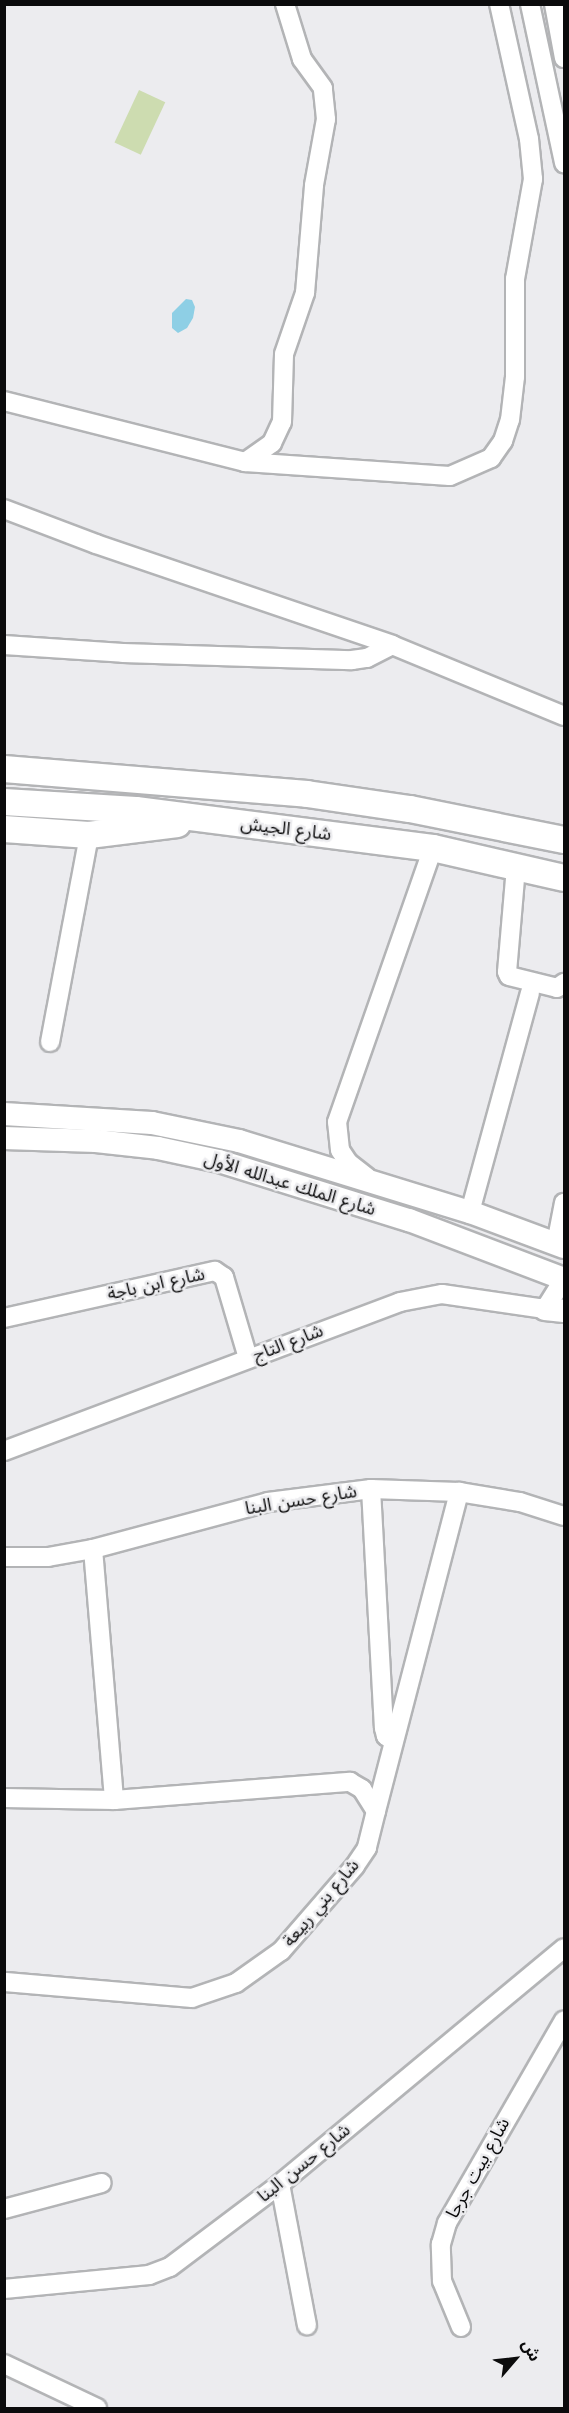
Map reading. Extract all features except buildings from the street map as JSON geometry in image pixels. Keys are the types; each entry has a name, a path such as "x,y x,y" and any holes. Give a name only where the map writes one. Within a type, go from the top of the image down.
{"highway":[{"name":"شارع الجيش","path":"4,769 308,794 410,809 564,840"},
{"name":"شارع الجيش","path":"4,802 216,819 432,848 564,878"},
{"path":"4,829 89,836 216,819"}],"main road":[{"name":"شارع الملك عبدالله الأول","path":"4,1114 55,1114 152,1123 239,1141 470,1212 560,1245"},
{"name":"شارع الملك عبدالله الأول","path":"4,1138 96,1141 158,1148 219,1161 409,1220 564,1279"}],"street":[{"path":"245,462 272,443 282,422 284,354 305,293 314,185 327,118 322,88 302,59 285,4"},
{"path":"4,401 245,462 450,476 491,458 503,441 515,377 515,279 533,179 529,139 499,4"},
{"path":"530,4 564,163"},
{"path":"554,4 564,58"},
{"path":"4,508 96,544 392,645 564,716"},
{"path":"4,645 123,653 352,660 367,658 392,645"},
{"path":"50,1042 89,836"},
{"path":"371,1180 348,1162 340,1150 337,1122 432,848"},
{"path":"516,867 507,972 509,976 557,988 564,984"},
{"path":"470,1212 530,993"},
{"path":"560,1245 564,1203"},
{"name":"شارع ابن باجة","path":"4,1318 215,1271 224,1276 248,1358"},
{"name":"شارع التاج","path":"4,1451 248,1358 420,1296 442,1294 555,1310 564,1279"},
{"path":"371,1489 384,1728 386,1736 394,1741"},
{"name":"شارع حسن البنا","path":"4,1557 48,1557 93,1549 268,1502 371,1489 459,1492 520,1502 564,1516"},
{"name":"شارع بني ربيعة","path":"4,1982 192,1998 236,1983 281,1951 355,1866 367,1848 459,1492"},
{"path":"93,1549 114,1800"},
{"path":"4,1798 114,1800 350,1782 362,1789 376,1811"},
{"name":"شارع حسن البنا","path":"4,2289 160,2271 280,2184 564,1948"},
{"name":"شارع بيت جرجا","path":"461,2327 442,2281 441,2244 447,2223 564,2020"},
{"path":"4,2209 102,2183"},
{"path":"280,2184 308,2325"},
{"path":"4,2364 97,2409"}],"green space":[{"path":"139,90 165,102 141,155 114,143"}],"water":[{"path":"186,299 192,300 195,307 193,318 187,328 178,333 172,328 172,313"}]}
